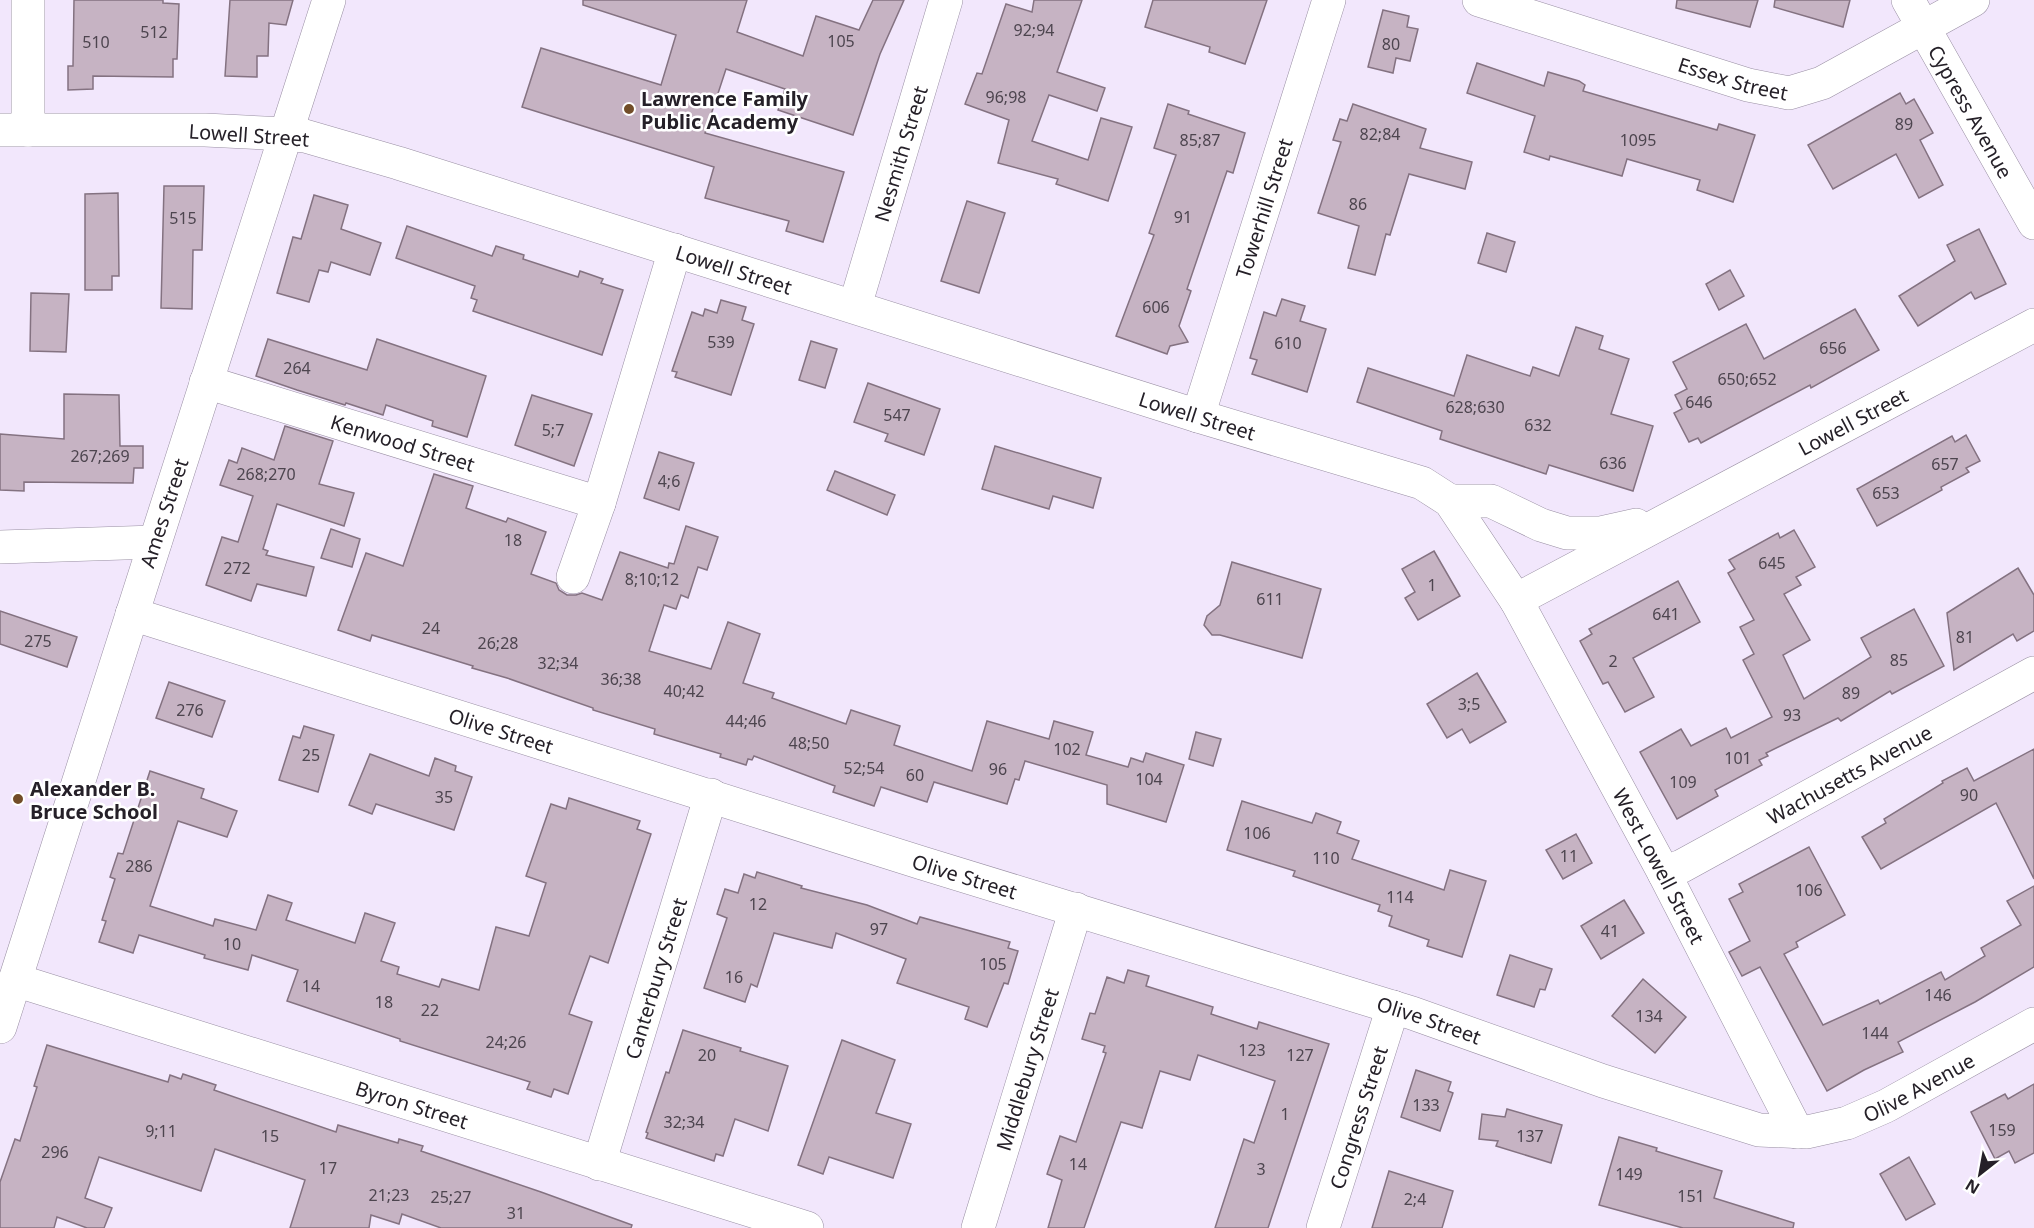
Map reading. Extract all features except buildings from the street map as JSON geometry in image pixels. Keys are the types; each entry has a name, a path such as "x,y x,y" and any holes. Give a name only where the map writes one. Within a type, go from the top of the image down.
{"street":[{"path":"14,130 28,0"},
{"name":"Ames Street","path":"0,1027 329,0"},
{"name":"Nesmith Street","path":"855,306 946,0"},
{"name":"Towerhill Street","path":"1198,416 1329,0"},
{"name":"Essex Street","path":"1479,0 1748,85 1789,93 1822,83 1915,14 1973,0"},
{"name":"Cypress Avenue","path":"1915,14 2034,223"},
{"name":"Lowell Street","path":"14,130 205,130 305,136 855,306 1198,416 1422,483 1449,501 1516,600 2034,325"},
{"path":"573,577 599,503 675,250"},
{"name":"Kenwood Street","path":"206,382 599,503"},
{"name":"Lowell Street","path":"1449,501 1491,501 1541,525 1567,533 1600,533 1670,517"},
{"path":"0,548 154,542"},
{"name":"West Lowell Street","path":"1516,600 1664,873 1797,1132"},
{"name":"Olive Street","path":"132,614 1394,1007 1603,1081 1759,1130 1797,1132"},
{"name":"Wachusetts Avenue","path":"1664,873 1682,866 2034,673"},
{"name":"Canterbury Street","path":"599,1164 711,795"},
{"name":"Middlebury Street","path":"978,1228 1076,909"},
{"name":"Byron Street","path":"15,980 807,1228"},
{"name":"Congress Street","path":"1323,1228 1394,1007"},
{"name":"Olive Avenue","path":"1797,1132 1847,1123 1886,1106 2034,1024"}],"place":[{"name":"Lawrence Family Public Academy","path":"629,109"},
{"name":"Alexander B. Bruce School","path":"18,799"}]}
